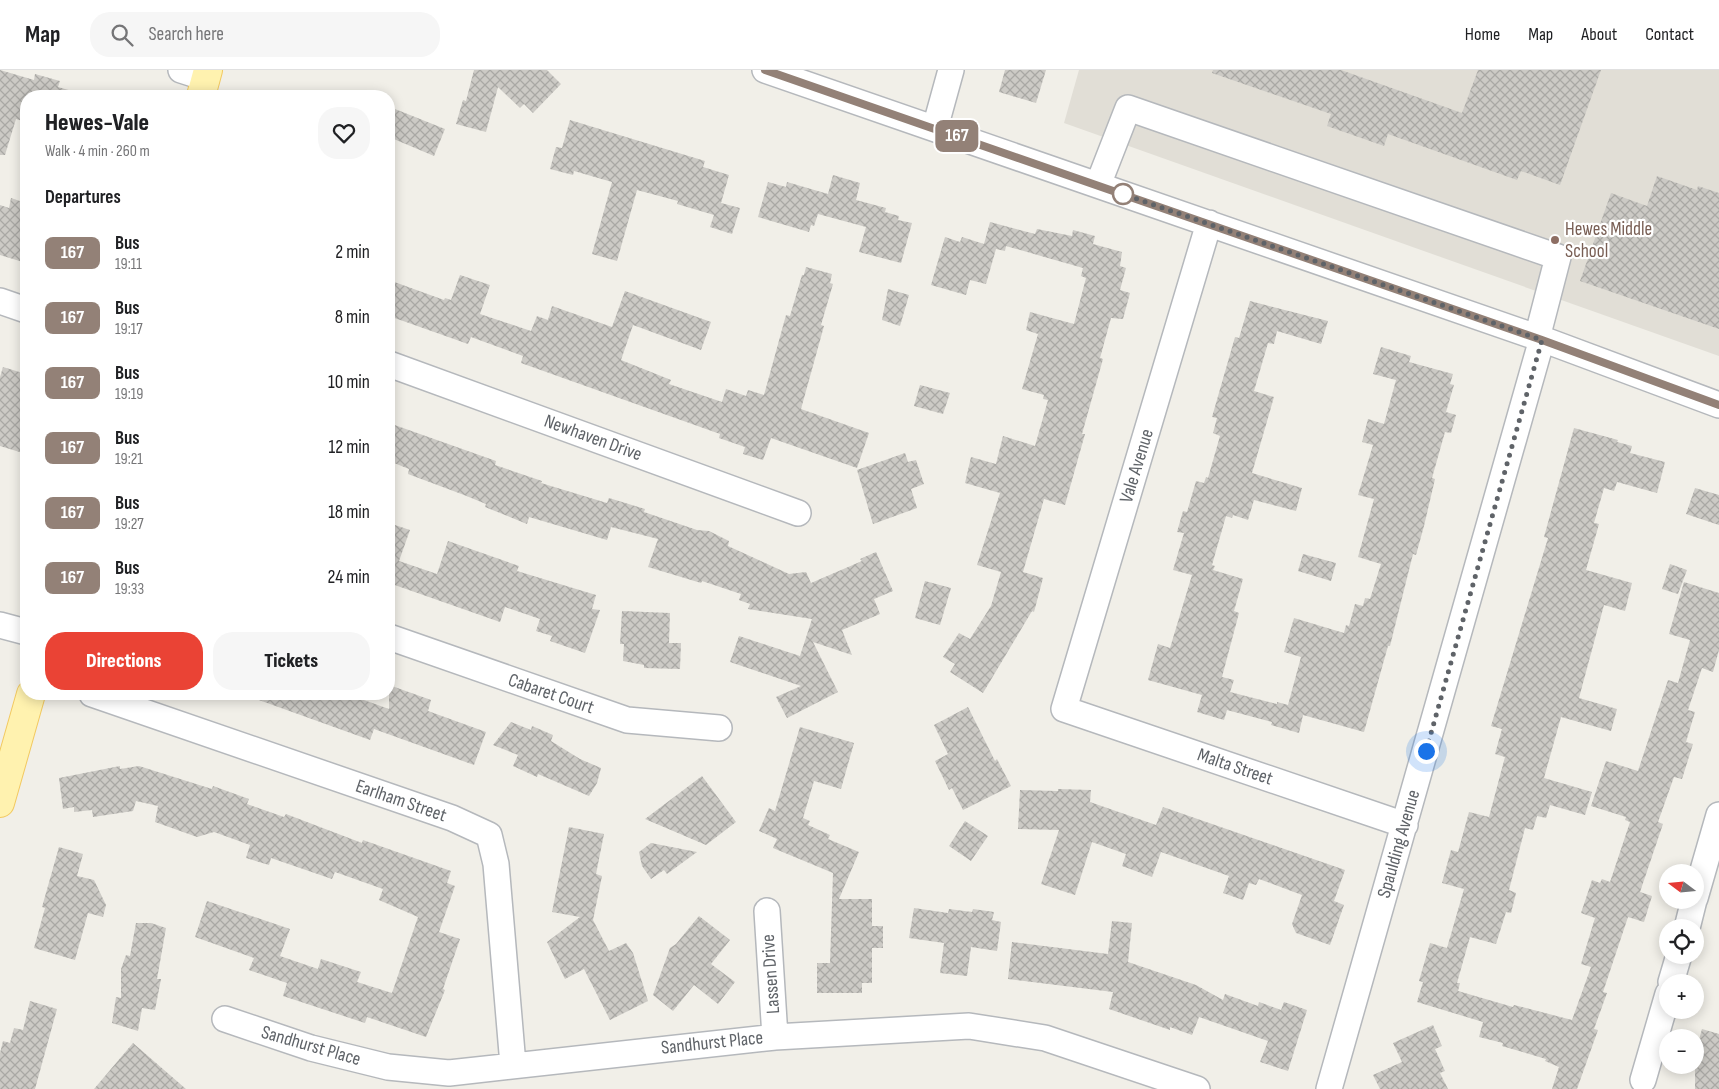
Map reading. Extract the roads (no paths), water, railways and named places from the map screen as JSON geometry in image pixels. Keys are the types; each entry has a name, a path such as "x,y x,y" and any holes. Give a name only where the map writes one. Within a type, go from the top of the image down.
{"main road":[{"path":"0,803 29,700"}],"street":[{"path":"765,70 1540,339 1719,405"},
{"path":"934,128 951,70"},
{"name":"Spaulding Avenue","path":"1098,185 1128,108 1558,257 1540,339 1405,825 1328,1089"},
{"name":"Vale Avenue","path":"1064,709 1209,223"},
{"path":"0,301 20,308"},
{"name":"Newhaven Drive","path":"395,366 798,512"},
{"path":"0,625 20,630"},
{"name":"Cabaret Court","path":"395,639 628,720 718,728"},
{"name":"Earlham Street","path":"109,700 452,818 490,835 496,864 513,1065"},
{"name":"Malta Street","path":"1064,709 1405,825"},
{"path":"1704,868 1719,815"},
{"name":"Lassen Drive","path":"766,911 775,1036"},
{"name":"Sandhurst Place","path":"224,1019 311,1048 388,1067 449,1073 775,1036 969,1026 1045,1038 1198,1089"},
{"path":"1643,1080 1661,1019"}],"place":[{"name":"Hewes Middle School","path":"1555,240"}]}
